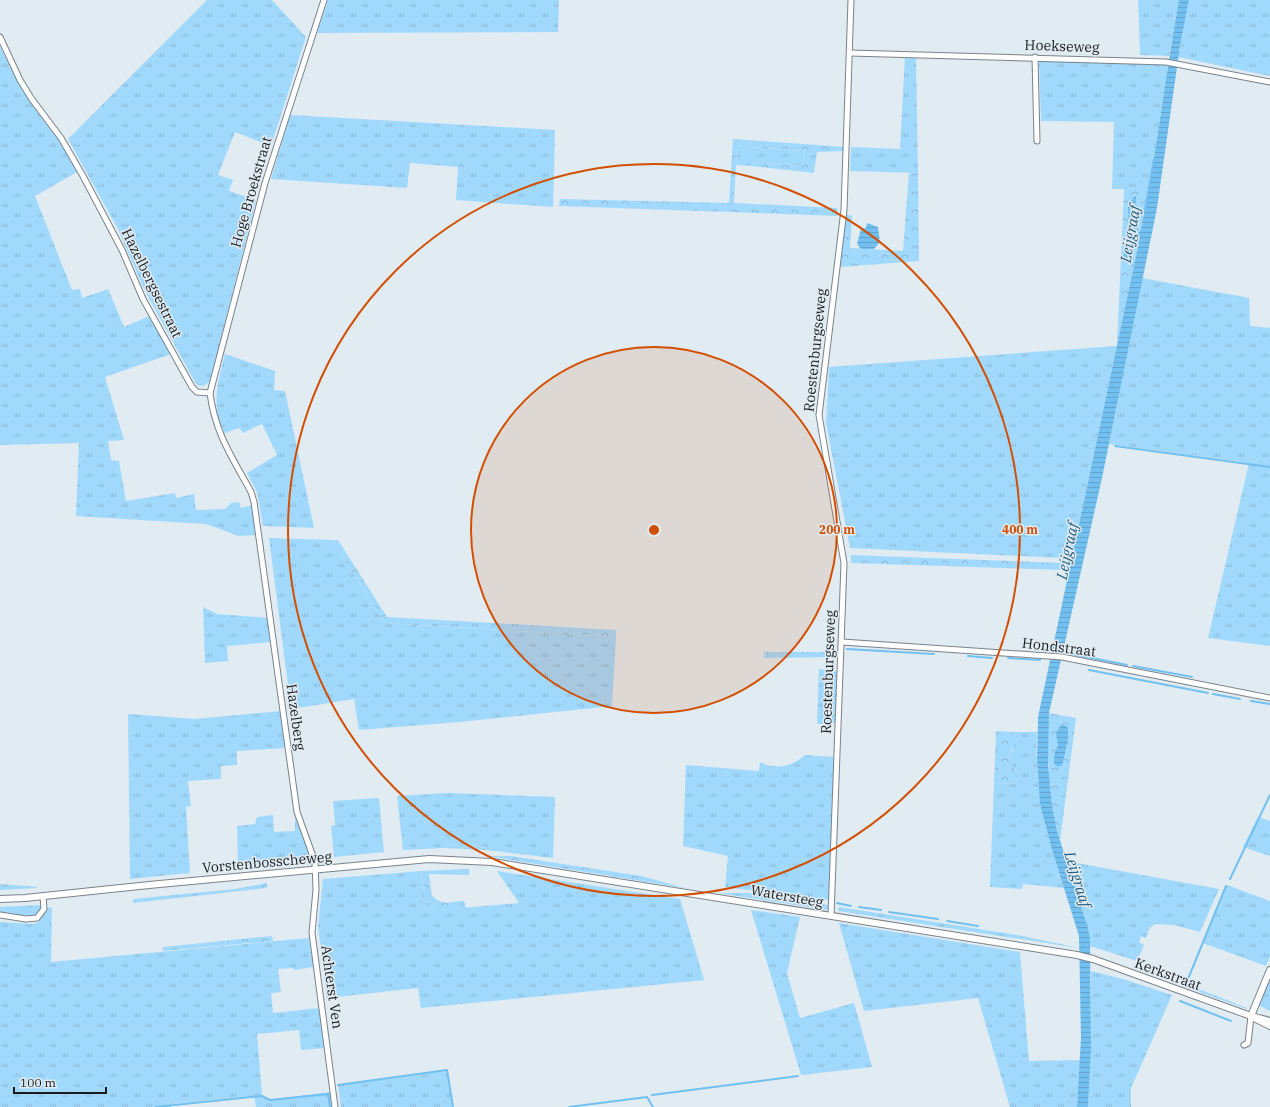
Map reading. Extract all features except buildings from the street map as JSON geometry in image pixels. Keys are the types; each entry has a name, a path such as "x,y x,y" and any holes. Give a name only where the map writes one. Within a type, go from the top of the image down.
{"street":[{"name":"Hoge Broekstraat","path":"210,393 265,183 324,0"},
{"name":"Roestenburgseweg","path":"831,916 844,563 819,415 844,210 851,0"},
{"name":"Hazelbergsestraat","path":"0,37 30,98 60,138 83,176 122,250 143,299 192,386 197,392 210,393"},
{"name":"Hoekseweg","path":"850,53 1035,57 1166,62 1270,82"},
{"path":"1035,57 1037,141"},
{"name":"Hazelberg","path":"210,393 212,414 218,432 252,492 264,565 297,812 313,854 316,870"},
{"name":"Hondstraat","path":"842,642 1062,657 1270,698"},
{"name":"Vorstenbosscheweg","path":"0,899 430,859 492,862"},
{"name":"Watersteeg","path":"492,862 1077,955"},
{"name":"Achterst Ven","path":"316,870 316,890 312,933 336,1107"},
{"path":"0,915 26,919 37,918 44,909 43,896"},
{"name":"Kerkstraat","path":"1077,955 1251,1016 1270,1021"},
{"path":"1244,1045 1248,1043 1251,1016 1270,970"},
{"name":"Kerkstraat","path":"1251,1016 1260,1023 1270,1026"}],"green space":[{"path":"207,0 272,0 306,37 271,146 235,132 218,175 233,180 229,191 256,200 210,381 205,385 200,386 196,384 143,287 118,229 68,139"},
{"path":"328,0 559,0 558,32 317,33"},
{"path":"1138,0 1179,0 1169,56 1140,55"},
{"path":"1189,0 1270,0 1270,76 1178,57"},
{"path":"0,46 18,81 57,136 77,172 35,196 72,290 80,289 82,298 108,289 124,327 147,317 151,317 171,354 105,377 124,440 108,441 111,460 119,461 126,501 175,493 176,498 194,494 196,510 225,509 231,503 239,502 241,508 253,505 258,535 239,536 206,524 76,516 79,443 0,445"},
{"path":"905,56 916,57 918,173 850,171 851,147 900,149"},
{"path":"1039,61 1168,65 1150,189 1112,189 1114,122 1041,121"},
{"path":"290,115 555,130 553,207 456,200 458,167 410,163 407,188 271,179"},
{"path":"733,139 844,147 844,151 817,152 814,173 751,166 752,162 803,166 805,151 737,146 734,203 837,208 837,216 559,206 560,199 729,203"},
{"path":"737,146 805,151 803,166 753,162 751,166 736,165"},
{"path":"909,173 918,173 919,261 840,267 846,214 852,216 850,248 903,251"},
{"path":"1124,189 1150,189 1141,229 1138,235 1127,245 1129,258 1133,244 1139,242 1117,346"},
{"path":"1142,278 1249,298 1250,326 1270,328 1270,646 1208,638 1249,463 1109,444"},
{"path":"1117,346 1069,570 1064,570 1064,563 1061,563 1061,558 850,548 826,423 829,367"},
{"path":"225,354 275,371 274,390 285,391 314,528 263,526 257,492 247,473 277,455 262,424 243,433 239,428 225,433 220,423 218,414 217,394"},
{"path":"269,538 332,540 385,623 616,637 612,706 459,722 359,730 354,699 291,709"},
{"path":"332,540 338,540 387,617 616,630 616,637 385,623"},
{"path":"851,555 1064,563 1064,570 851,563"},
{"path":"203,607 217,614 269,618 272,642 227,646 228,661 205,663"},
{"path":"764,652 838,652 838,657 764,658"},
{"path":"819,669 838,672 836,723 817,724"},
{"path":"281,711 286,748 237,751 237,765 221,766 221,779 188,781 191,806 186,807 190,873 130,879 128,714 195,719"},
{"path":"1049,713 1076,718 1060,841 1050,793","holes":["1068,728 1068,739 1063,763 1054,755"]},
{"path":"996,731 1013,732 1014,744 1009,758 1013,767 1021,775 1021,782 1017,784 994,783"},
{"path":"1013,732 1037,732 1037,773 1039,793 1052,849 1064,888 1023,884 1022,889 990,887 994,783 1017,784 1021,775 1013,767 1009,758 1013,749"},
{"path":"805,755 834,757 829,900 725,887 728,856 683,846 686,765 759,771 760,762 772,766 784,766 789,765"},
{"path":"447,793 555,797 553,858 486,850 483,846 444,844 444,848 403,850 397,796"},
{"path":"379,798 384,852 334,857 331,826 335,825 333,801"},
{"path":"273,815 274,832 295,831 295,817 311,858 238,867 237,826 255,824 257,817"},
{"path":"1258,817 1270,821 1270,856 1243,847"},
{"path":"444,844 483,846 486,850 444,848"},
{"path":"487,856 511,856 641,876 685,888"},
{"path":"1066,861 1219,889 1200,932 1174,925 1155,924 1150,928 1146,938 1141,936 1139,942 1144,945 1137,961 1090,946 1088,928"},
{"path":"469,869 469,875 429,874 432,896 447,903 464,901 466,908 427,911 421,871"},
{"path":"421,871 427,911 519,903 497,871 680,899 704,980 421,1008 418,988 327,998 318,926 323,879"},
{"path":"267,883 267,888 133,903 133,899 235,889"},
{"path":"0,884 37,887 37,888 0,890"},
{"path":"1227,885 1270,901 1270,957 1266,966 1203,943"},
{"path":"718,893 750,893 828,905 828,910"},
{"path":"41,905 42,908 35,916 0,914 0,907"},
{"path":"47,907 52,908 51,962 309,938 313,967 294,970 293,968 278,969 281,992 271,993 273,1013 319,1008 324,1048 301,1050 299,1030 257,1034 262,1095 268,1100 330,1092 332,1107 256,1107 254,1096 171,1104 171,1107 0,1107 0,922 33,924 39,922"},
{"path":"839,907 1017,935 1079,948 838,911"},
{"path":"751,910 800,917 787,973 800,1018 854,1003 872,1067 801,1075"},
{"path":"839,923 1020,952 1029,1061 1080,1060 1077,1107 1010,1107 978,998 864,1011"},
{"path":"272,936 273,941 163,951 163,947"},
{"path":"1091,971 1123,979 1172,995 1131,1088 1131,1107 1088,1107 1091,1050"},
{"path":"1270,978 1270,1011 1258,1005"},
{"path":"1186,984 1247,1008 1247,1009 1185,987"},
{"path":"447,1071 452,1107 341,1107 338,1085"}],"shaded area":[{"path":"1179,0 1189,0 1180,46 1157,208 1102,478 1049,713 1048,765 1052,806 1057,831 1088,928 1090,939 1091,1050 1088,1107 1077,1107 1081,1038 1079,936 1052,850 1040,804 1037,761 1038,717 1139,242 1133,244 1127,260 1123,258 1126,249 1141,229 1152,172"},
{"path":"1135,196 1134,226 1130,229 1128,205"},
{"path":"867,223 878,227 880,242 874,249 861,249 857,244 861,229 866,228"},
{"path":"1061,725 1065,725 1068,728 1068,739 1063,763 1058,767 1054,764 1054,755 1058,745 1056,733"}],"waterway":[{"name":"Leijgraaf","path":"1145,210 1154,159"},
{"path":"1115,446 1270,467"},
{"path":"847,649 934,654"},
{"path":"1067,653 1127,665"},
{"path":"968,656 992,658"},
{"path":"1008,658 1040,660"},
{"path":"1133,666 1192,677"},
{"path":"1089,670 1208,693"},
{"path":"1213,694 1240,699"},
{"path":"1251,701 1270,704"},
{"path":"1230,879 1270,795"},
{"path":"1188,979 1226,886"},
{"path":"837,903 851,906"},
{"path":"859,907 881,910"},
{"path":"889,912 938,919"},
{"path":"947,921 978,926"},
{"path":"1180,1001 1231,1021"},
{"path":"338,1085 447,1070 453,1107"},
{"path":"652,1095 798,1076"},
{"path":"155,1107 262,1096 270,1100 328,1094 330,1107"},
{"path":"569,1107 647,1097 653,1107"}]}
